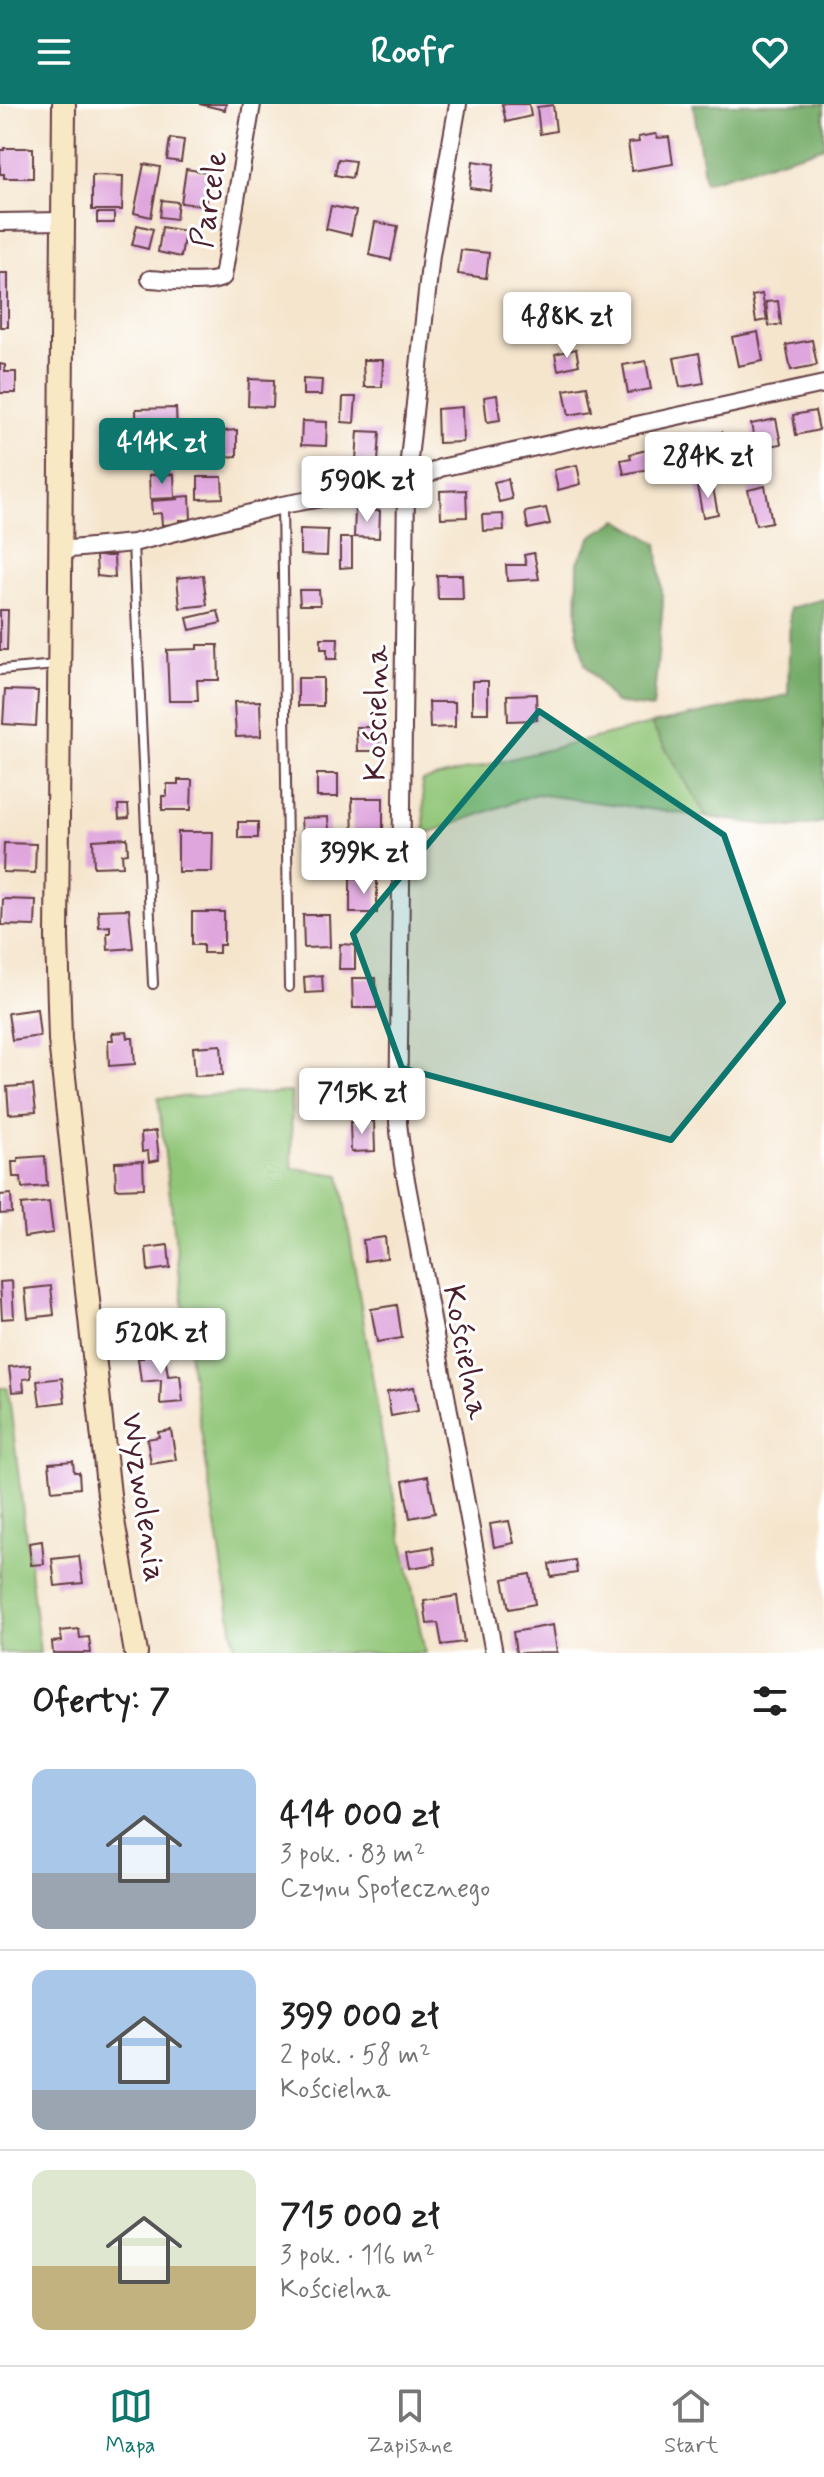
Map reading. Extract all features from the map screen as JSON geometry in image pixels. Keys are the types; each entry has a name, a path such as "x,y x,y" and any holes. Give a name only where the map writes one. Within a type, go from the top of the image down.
{"main road":[{"name":"Wyzwolenia","path":"64,104 57,937 60,1040 110,1504 136,1653"}],"street":[{"name":"Parcele","path":"150,279 218,281 223,277 252,104"},
{"name":"Kościelna","path":"458,104 431,255 406,487 398,1123 494,1653"},
{"path":"0,222 62,221"},
{"path":"60,550 133,543 282,505 406,487 440,468 824,384"}],"lane":[{"path":"282,505 289,987"},
{"path":"133,543 153,984"},
{"path":"0,670 61,665"}],"highlighted area":[{"path":"539,711 724,835 783,1002 671,1140 402,1068 353,934"}],"green space":[{"path":"693,104 824,104 824,147 705,182"},
{"path":"618,520 657,543 663,603 653,708 615,703 585,664 577,631 578,562 592,536"},
{"path":"824,599 824,822 791,828 707,817 651,724 788,695 790,608"},
{"path":"651,724 707,817 536,794 425,834 422,781"},
{"path":"291,1092 292,1168 340,1175 382,1437 425,1653 236,1653 191,1367 158,1098"},
{"path":"0,1388 8,1388 40,1653 0,1653"}],"building":[{"path":"199,104 226,104 225,110"},
{"path":"502,104 529,104 531,116 506,122"},
{"path":"553,105 556,131 540,134 537,107"},
{"path":"656,134 657,138 669,137 673,164 632,171 628,143 639,142 638,137"},
{"path":"170,138 184,140 181,162 167,160"},
{"path":"33,148 33,178 4,178 4,174 0,174 0,150"},
{"path":"338,159 355,161 352,178 335,175"},
{"path":"473,161 494,164 491,191 470,188"},
{"path":"144,164 160,167 151,217 134,213"},
{"path":"186,169 211,173 206,206 181,203"},
{"path":"92,175 123,176 122,210 92,210"},
{"path":"162,200 178,202 176,219 160,217"},
{"path":"331,206 356,211 351,235 326,229"},
{"path":"97,213 114,213 114,223 97,223"},
{"path":"375,222 398,226 391,260 369,255"},
{"path":"137,225 153,229 148,249 132,245"},
{"path":"162,227 185,231 181,257 158,252"},
{"path":"461,250 489,253 486,278 458,274"},
{"path":"0,273 8,273 8,327 0,327"},
{"path":"762,294 767,320 756,322 752,296"},
{"path":"778,301 781,325 769,326 766,302"},
{"path":"758,332 763,361 738,366 732,337"},
{"path":"812,340 817,365 791,370 786,345"},
{"path":"576,349 579,365 558,370 555,354"},
{"path":"699,353 704,383 680,387 674,358"},
{"path":"363,360 383,360 382,387 364,387"},
{"path":"646,361 651,389 628,393 623,365"},
{"path":"0,364 5,365 5,372 16,372 16,393 0,393"},
{"path":"249,379 274,380 273,407 248,406"},
{"path":"303,379 322,380 321,395 303,395"},
{"path":"587,386 592,411 569,415 564,390"},
{"path":"497,395 500,420 487,422 484,397"},
{"path":"343,397 356,397 354,423 342,422"},
{"path":"462,407 463,442 438,443 437,409"},
{"path":"176,408 177,434 153,434 153,459 137,459 136,409"},
{"path":"815,411 819,430 796,435 793,415"},
{"path":"776,419 781,444 756,448 751,424"},
{"path":"302,421 327,422 326,446 301,445"},
{"path":"237,430 237,456 224,457 224,431"},
{"path":"358,431 380,432 378,462 356,461"},
{"path":"722,432 726,454 702,459 698,437"},
{"path":"655,448 659,467 624,474 621,460 631,458 630,454"},
{"path":"577,465 581,484 558,490 554,470"},
{"path":"174,474 175,498 150,499 149,475"},
{"path":"198,477 222,477 223,498 198,499"},
{"path":"508,479 512,499 499,502 494,482"},
{"path":"712,483 718,514 703,517 697,486"},
{"path":"765,486 772,522 756,525 748,490"},
{"path":"466,490 467,517 441,518 440,491"},
{"path":"190,496 191,520 162,525 161,513 152,514 151,501"},
{"path":"546,508 550,524 528,529 525,512"},
{"path":"355,510 380,511 379,538 354,537"},
{"path":"503,514 504,530 483,531 482,515"},
{"path":"300,529 328,530 327,556 300,555"},
{"path":"340,538 352,538 352,567 340,568"},
{"path":"534,553 539,579 507,581 506,565 526,565 524,555"},
{"path":"96,556 114,556 115,578 97,576"},
{"path":"203,575 207,605 180,608 177,578"},
{"path":"437,575 462,575 463,599 438,599"},
{"path":"299,590 319,590 320,605 300,605"},
{"path":"0,610 8,610 7,650 0,650"},
{"path":"218,611 221,623 190,630 187,618"},
{"path":"321,638 338,638 337,659 327,659 327,649 321,649"},
{"path":"197,645 218,645 219,680 197,680 198,701 169,701 167,650 197,649"},
{"path":"298,678 323,678 323,706 298,706"},
{"path":"472,681 488,681 488,713 472,713"},
{"path":"5,690 38,691 36,726 3,724"},
{"path":"536,694 537,720 508,721 507,695"},
{"path":"260,701 261,736 236,737 234,702"},
{"path":"429,702 455,702 455,727 430,728"},
{"path":"356,727 378,727 379,751 357,751"},
{"path":"317,774 338,774 338,797 317,797"},
{"path":"178,780 192,780 191,810 162,810 162,796 167,796 167,784 178,784"},
{"path":"352,798 383,798 383,842 353,843"},
{"path":"118,805 128,805 129,818 119,819"},
{"path":"328,817 330,844 303,846 301,818"},
{"path":"238,822 258,822 258,838 238,838"},
{"path":"178,832 213,832 212,872 178,872"},
{"path":"127,838 128,853 122,854 123,866 94,867 93,840"},
{"path":"4,843 36,844 35,873 3,872"},
{"path":"350,878 377,878 377,913 350,913"},
{"path":"3,899 36,900 35,926 2,925"},
{"path":"129,909 133,948 108,950 107,933 110,933 110,926 99,927 98,910"},
{"path":"192,912 224,912 224,945 219,945 219,953 203,953 203,945 192,945"},
{"path":"303,915 329,915 330,947 304,948"},
{"path":"340,944 355,945 355,969 339,969"},
{"path":"322,975 323,992 305,993 304,977"},
{"path":"352,978 376,978 377,1008 353,1008"},
{"path":"37,1009 40,1036 12,1040 8,1013"},
{"path":"127,1032 128,1038 133,1038 135,1064 109,1066 108,1040 113,1040 112,1033"},
{"path":"221,1045 223,1075 195,1076 193,1047"},
{"path":"368,1081 368,1097 346,1097 345,1082"},
{"path":"33,1085 36,1112 9,1114 7,1087"},
{"path":"374,1121 375,1151 351,1152 350,1122"},
{"path":"156,1131 159,1160 149,1162 148,1151 142,1152 141,1133"},
{"path":"45,1156 47,1186 22,1188 21,1177 13,1177 12,1162 18,1162 18,1158"},
{"path":"143,1161 144,1188 116,1189 115,1162"},
{"path":"11,1194 12,1213 0,1214 0,1195"},
{"path":"49,1202 53,1233 24,1237 21,1205"},
{"path":"385,1237 387,1258 365,1261 363,1240"},
{"path":"168,1245 170,1268 148,1271 146,1248"},
{"path":"12,1281 14,1318 2,1319 0,1282"},
{"path":"51,1286 54,1315 28,1318 25,1289"},
{"path":"397,1305 402,1338 377,1342 371,1309"},
{"path":"164,1349 168,1376 180,1375 183,1402 160,1404 161,1380 141,1382 138,1358 143,1358 142,1352"},
{"path":"30,1365 31,1378 23,1379 24,1391 12,1392 9,1367"},
{"path":"62,1378 65,1402 40,1405 37,1381"},
{"path":"414,1387 418,1411 391,1416 387,1392"},
{"path":"171,1430 176,1460 151,1464 147,1439 159,1437 158,1432"},
{"path":"73,1461 74,1472 79,1472 80,1488 52,1491 49,1463"},
{"path":"428,1476 435,1513 410,1518 403,1481"},
{"path":"509,1521 514,1543 494,1547 490,1524"},
{"path":"42,1541 44,1564 31,1565 29,1543"},
{"path":"433,1547 436,1564 410,1568 407,1551"},
{"path":"79,1556 83,1583 55,1586 52,1559"},
{"path":"575,1560 577,1573 551,1577 549,1564"},
{"path":"530,1574 535,1604 509,1609 503,1579"},
{"path":"457,1596 464,1642 442,1645 438,1623 427,1624 424,1601"},
{"path":"553,1625 557,1652 516,1653 513,1632"},
{"path":"79,1629 80,1638 89,1637 91,1653 53,1653 52,1642 62,1641 60,1631"}]}
